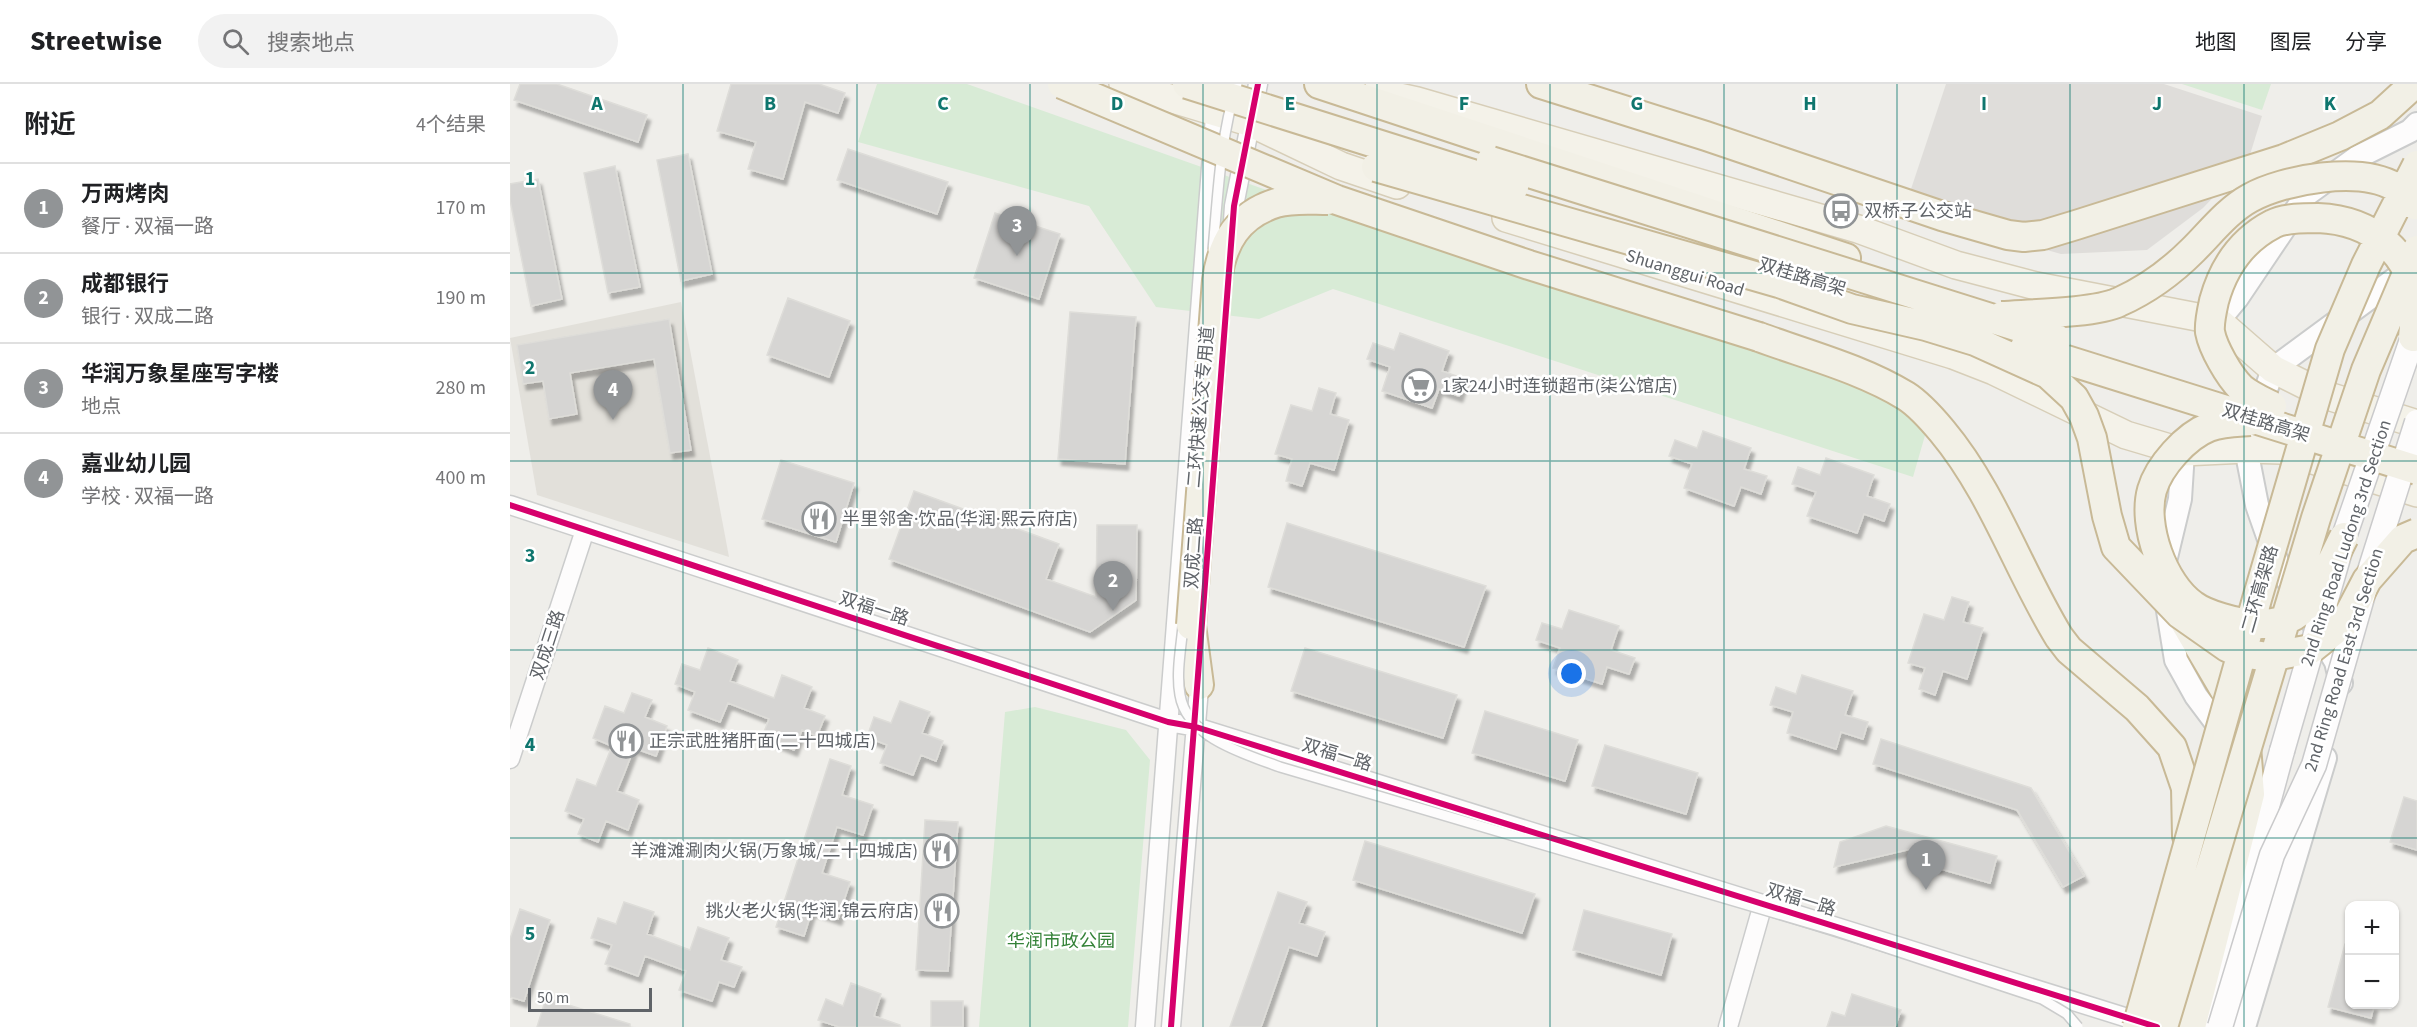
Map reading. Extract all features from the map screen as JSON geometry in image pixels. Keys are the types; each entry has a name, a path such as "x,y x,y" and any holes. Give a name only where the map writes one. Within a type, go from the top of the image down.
{"highway":[{"path":"1062,84 1337,200 1529,265 1759,337 1879,381 1909,398 1935,423 1969,469 2059,637 2069,650 2137,708 2172,747 2186,788 2187,848"},
{"name":"双桂路高架","path":"1187,84 2265,413 2417,452"},
{"name":"双桂路高架","path":"1246,84 1984,328"},
{"path":"1318,84 1413,113 1908,279 1984,328 2048,374 2074,398 2092,438 2107,516 2116,547 2181,614 2227,647 2240,653 2269,657 2311,649 2344,622 2367,580 2403,539 2417,533"},
{"path":"1541,84 1706,136 1942,216 2008,235 2024,237 2076,225 2284,159 2340,136 2380,115 2414,84"},
{"name":"二环高架路","path":"2137,1027 2330,349 2366,264 2417,165"},
{"path":"1376,167 1779,283 1852,309 1926,326 1975,341 2048,374"},
{"path":"1852,309 1984,328 2117,303 2150,285 2191,252 2222,220 2250,198 2301,180 2329,176 2365,178 2395,187 2417,207"},
{"path":"1199,685 1191,625 1216,280 1223,248 1233,233 1247,219 1278,202 1337,200"},
{"path":"2344,537 2305,608 2290,619 2268,625 2239,623 2193,606 2172,585 2155,548 2150,514 2152,490 2174,452 2209,427 2265,413 2241,388 2222,361 2210,332 2219,282 2231,260 2250,239 2275,223 2307,218 2337,219 2366,229 2389,244 2403,262 2413,288 2415,330"},
{"name":"二环高架路","path":"2163,1027 2316,518 2366,370 2417,250"},
{"name":"双桂路高架","path":"2265,413 2417,471"},
{"path":"2181,614 2244,723 2250,794 2191,1027"}],"main road":[{"name":"Shuanggui Road","path":"1123,84 1249,122 1341,166 1396,185 1953,355 2012,380 2126,435 2183,452 2281,450 2417,493"},
{"path":"1342,84 1417,101 1735,192 1858,229 1956,265 2044,288 2218,321 2274,369 2325,395 2417,423"},
{"path":"1249,122 1376,167"},
{"path":"2012,380 2044,288"},
{"name":"2nd Ring Road Ludong 3rd Section","path":"2207,1027 2282,751 2344,537 2415,330"},
{"name":"2nd Ring Road East 3rd Section","path":"2220,1027 2272,855 2314,765 2367,580 2417,423"}],"street":[{"name":"双成二路","path":"1145,1027 1214,111 1221,84"},
{"name":"双成二路","path":"1171,1027 1196,727 1234,206 1258,84"},
{"path":"2218,321 2238,298 2307,194 2358,157 2410,131 2417,124"},
{"path":"2244,1027 2343,696 2336,662 2277,562 2257,505 2246,449 2274,369 2417,263"},
{"path":"2177,1027 2222,861 2233,805 2217,724 2196,696 2176,660 2162,574 2180,499 2183,452"},
{"name":"双福一路","path":"510,505 1168,722 1196,727 2157,1027"},
{"name":"双成三路","path":"510,759 585,530"},
{"path":"1728,1027 1764,904"}],"lane":[{"name":"二环快速公交专用道","path":"1237,84 1220,161 1179,684 1184,709 1194,722 1227,746 1280,767 1836,931 2042,999 2067,1014 2078,1027"}],"shaded area":[{"path":"1946,84 2164,84 2262,116 2248,161 2203,208 2147,250 2061,254 1904,210"},
{"path":"681,302 729,557 537,495 510,338"}],"green space":[{"path":"877,84 967,84 1323,210 1841,379 1886,398 1926,432 1913,477 1333,289 1259,319 1156,307 1089,206 858,142"},
{"path":"2182,84 2271,84 2262,110"},
{"name":"华润市政公园","path":"1035,707 1126,730 1150,760 1128,1027 979,1027 1005,712"}],"building":[{"path":"520,84 557,84 647,115 638,142 514,100"},
{"path":"731,84 819,84 845,93 838,113 805,102 783,179 748,169 756,142 717,131"},
{"path":"848,149 948,182 937,214 837,180"},
{"path":"688,154 712,274 681,281 657,160"},
{"path":"615,166 640,287 608,293 584,173"},
{"path":"538,179 562,299 531,306 510,200 510,184"},
{"path":"995,213 1060,234 1039,299 974,278"},
{"path":"788,298 850,321 829,377 767,355"},
{"path":"1070,312 1136,317 1125,464 1058,459"},
{"path":"669,319 691,450 670,453 654,359 570,373 577,414 549,419 543,381 523,384 517,345"},
{"path":"1400,333 1449,351 1442,371 1465,379 1459,396 1439,389 1432,408 1382,391 1390,367 1367,359 1373,343 1394,350"},
{"path":"1319,388 1336,393 1330,414 1349,420 1334,470 1310,463 1302,486 1286,481 1292,459 1275,454 1291,405 1312,411"},
{"path":"1703,431 1751,448 1744,469 1767,476 1761,494 1741,487 1734,506 1684,488 1692,464 1669,456 1675,440 1697,448"},
{"path":"1826,458 1874,475 1867,496 1890,504 1884,521 1864,514 1857,533 1807,516 1816,492 1792,484 1798,467 1820,475"},
{"path":"781,460 854,483 836,542 762,519"},
{"path":"914,491 1059,544 1046,579 1096,597 1097,525 1137,525 1136,600 1090,632 889,559"},
{"path":"1287,523 1486,586 1464,647 1268,587"},
{"path":"1952,597 1969,602 1963,622 1983,628 1967,679 1943,671 1935,695 1919,689 1925,668 1908,663 1924,614 1944,620"},
{"path":"1569,610 1619,626 1611,650 1635,658 1629,674 1607,667 1602,684 1553,668 1560,648 1536,640 1542,623 1562,629"},
{"path":"708,648 738,660 730,681 774,698 782,675 812,687 804,708 825,716 817,736 802,730 794,750 762,737 769,719 728,703 720,722 688,710 695,692 675,684 682,664 700,670"},
{"path":"1305,648 1457,695 1443,738 1291,691"},
{"path":"1802,675 1853,691 1845,715 1868,722 1863,739 1841,732 1836,749 1787,733 1793,712 1770,705 1776,687 1796,694"},
{"path":"632,693 652,700 645,717 667,726 656,756 634,748 617,791 639,800 628,830 606,821 598,842 578,834 584,819 565,811 577,779 596,786 612,746 593,738 605,706 624,713"},
{"path":"900,701 930,712 922,733 943,741 936,761 921,755 913,775 880,763 887,745 867,737 874,717 891,723"},
{"path":"1485,711 1578,740 1565,781 1472,753"},
{"path":"1881,739 2031,788 2084,876 2063,887 2017,810 1873,764"},
{"path":"1605,745 1698,773 1686,814 1592,786"},
{"path":"830,759 851,766 842,795 873,805 863,835 837,827 822,873 850,882 838,919 812,910 804,936 776,927"},
{"path":"2404,797 2417,801 2417,850 2390,842"},
{"path":"925,820 958,822 948,971 916,970"},
{"path":"1886,826 1997,856 1990,883 1923,864 1928,845 1834,867 1840,842"},
{"path":"1365,841 1535,894 1522,933 1353,880"},
{"path":"1278,892 1307,902 1299,923 1325,932 1317,956 1289,947 1261,1027 1230,1027"},
{"path":"624,902 654,912 647,934 690,950 698,927 729,938 721,960 742,967 734,987 719,982 712,1001 679,990 686,971 645,956 638,976 605,964 612,945 591,938 598,918 616,924"},
{"path":"520,909 550,920 524,1001 510,997 510,939"},
{"path":"1584,910 1672,934 1661,975 1573,950"},
{"path":"2345,944 2345,1009 2373,1009 2371,1018 2328,1007"},
{"path":"851,983 881,994 874,1016 900,1025 900,1027 839,1027 818,1020 826,999 843,1006"},
{"path":"1852,994 1901,1010 1895,1027 1827,1027 1832,1012 1845,1016"},
{"path":"546,998 630,1024 630,1027 537,1027"},
{"path":"931,1001 963,1001 963,1027 931,1027"}],"cycle path":[{"path":"1171,1027 1234,206 1258,84"},
{"path":"510,505 1168,722 1196,727 2157,1027"}],"place":[{"name":"双桥子公交站","path":"1841,211"},
{"name":"华润万象星座写字楼","path":"1017,256"},
{"name":"1家24小时连锁超市(柒公馆店)","path":"1419,386"},
{"name":"嘉业幼儿园","path":"613,420"},
{"name":"半里邻舍·饮品(华润·熙云府店)","path":"819,519"},
{"name":"成都银行","path":"1113,611"},
{"name":"正宗武胜猪肝面(二十四城店)","path":"626,741"},
{"name":"羊滩滩涮肉火锅(万象城/二十四城店)","path":"941,851"},
{"name":"万两烤肉","path":"1926,890"},
{"name":"挑火老火锅(华润·锦云府店)","path":"942,911"}]}
